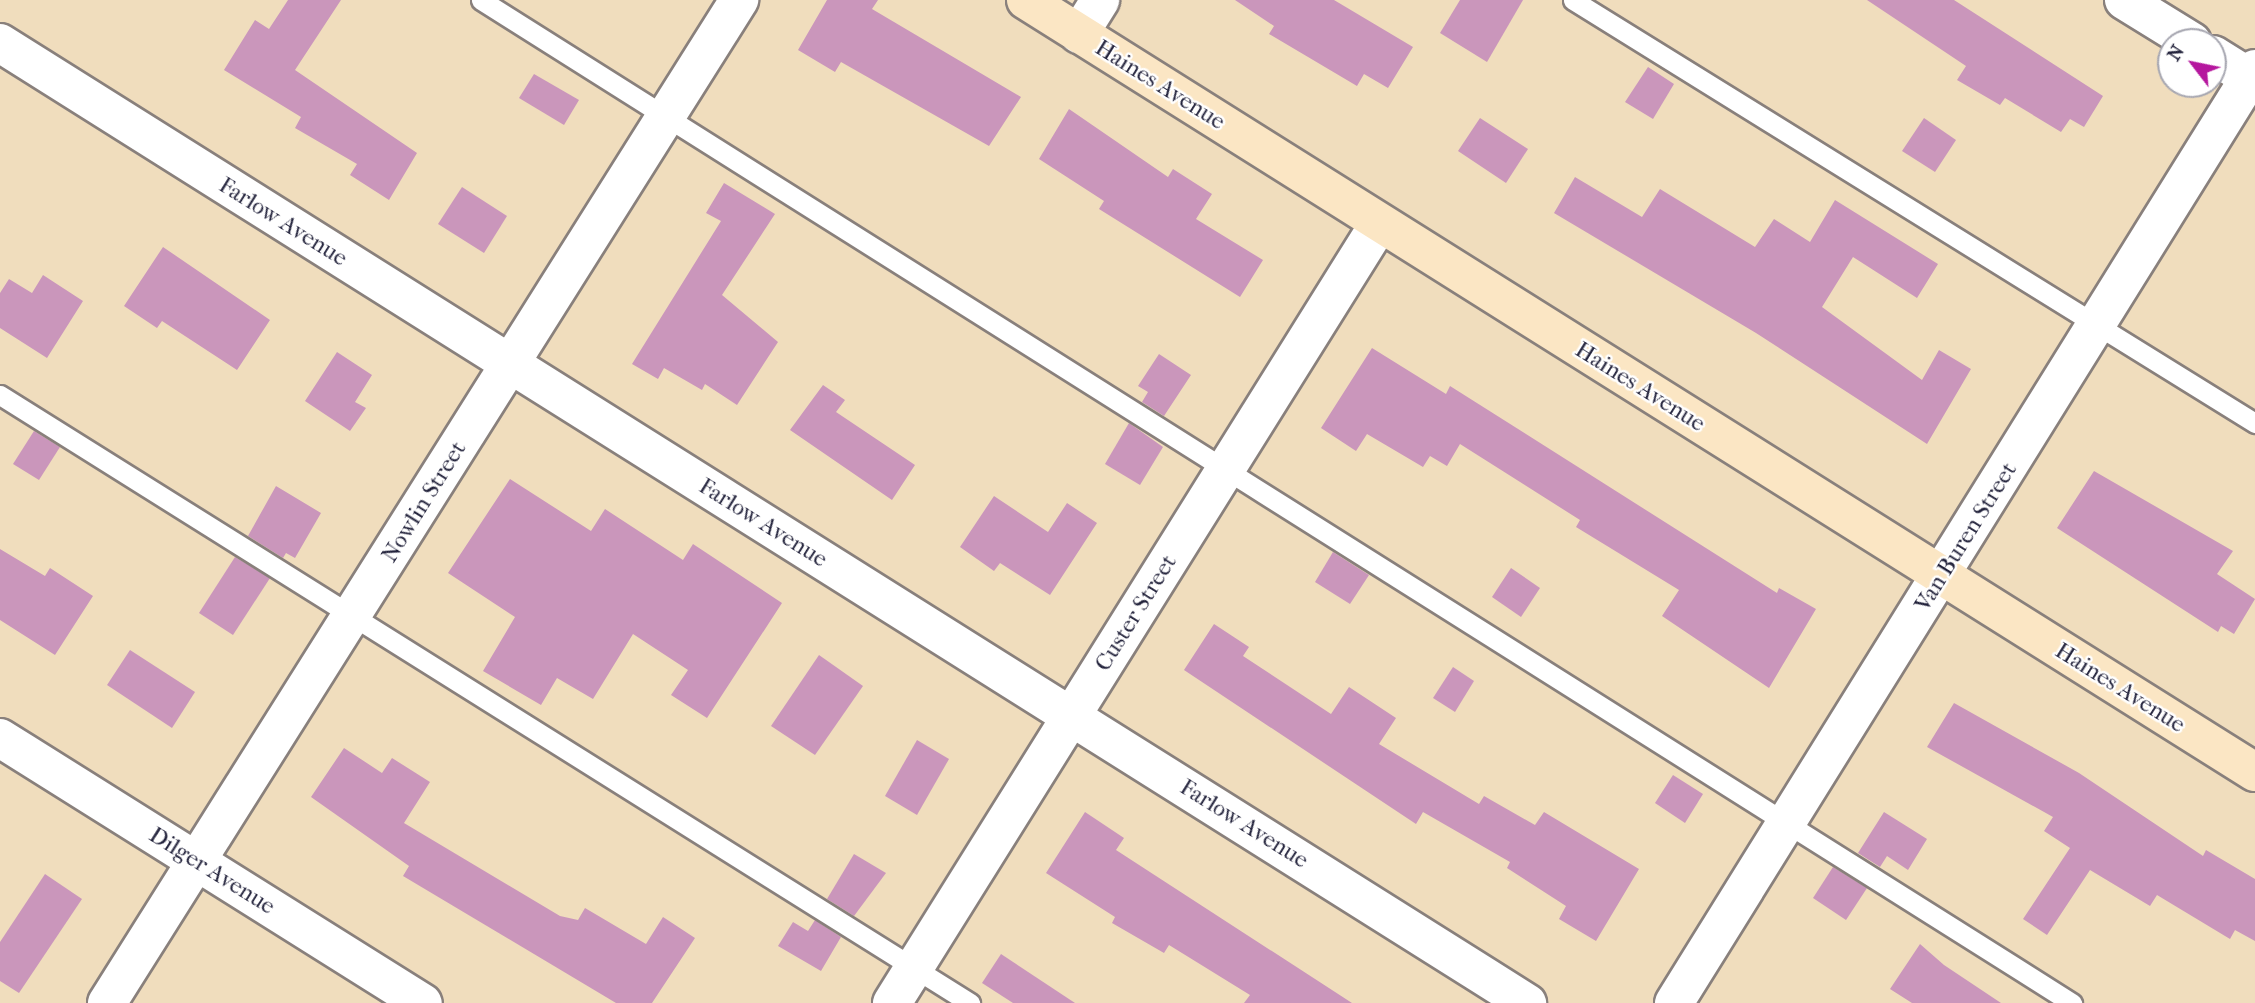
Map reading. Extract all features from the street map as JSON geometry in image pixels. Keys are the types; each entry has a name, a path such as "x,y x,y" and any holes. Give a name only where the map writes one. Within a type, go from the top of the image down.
{"main road":[{"name":"Haines Avenue","path":"1026,0 2255,772"}],"street":[{"name":"Nowlin Street","path":"107,1003 739,0"},
{"path":"1079,34 1100,0"},
{"path":"2124,0 2169,28"},
{"name":"Farlow Avenue","path":"0,43 509,366 1072,715 1527,1003"},
{"path":"2227,62 2253,76"},
{"name":"Van Buren Street","path":"1674,1003 2253,76"},
{"name":"Custer Street","path":"892,1003 1379,224"},
{"name":"Dilger Avenue","path":"0,738 423,1003"}],"lane":[{"path":"481,0 1785,825 2072,1003"},
{"path":"1573,0 2255,423"},
{"path":"0,395 970,1003"}],"building":[{"path":"288,0 341,0 295,70 417,153 389,200 350,175 357,164 295,128 301,117 224,70 255,20 269,29"},
{"path":"827,0 878,0 872,9 1021,97 989,146 841,62 835,72 798,50"},
{"path":"1235,0 1334,0 1413,47 1388,88 1364,74 1357,86 1269,34 1274,26"},
{"path":"1460,0 1523,0 1487,62 1440,33"},
{"path":"1867,0 1954,0 2103,96 2084,127 2070,119 2061,132 2005,98 2000,105 1957,80 1966,66"},
{"path":"1648,67 1674,84 1653,119 1625,102"},
{"path":"534,74 579,100 564,125 519,98"},
{"path":"1069,109 1168,177 1173,169 1212,194 1196,219 1263,260 1240,297 1099,209 1104,201 1039,159"},
{"path":"1480,118 1528,149 1506,183 1458,151"},
{"path":"1924,118 1956,140 1935,172 1902,151"},
{"path":"1575,177 1642,217 1660,189 1755,247 1774,219 1810,242 1835,200 1938,264 1917,298 1853,257 1822,307 1922,380 1939,350 1971,369 1927,444 1756,333 1554,213"},
{"path":"724,183 775,214 722,295 778,342 737,405 705,384 702,390 664,368 658,379 632,364 721,221 706,213"},
{"path":"462,187 507,216 484,253 438,224"},
{"path":"163,247 270,320 237,370 162,321 157,328 124,306"},
{"path":"43,275 83,301 47,358 0,328 0,293 9,279 32,293"},
{"path":"1372,348 1446,394 1450,386 1777,593 1779,588 1816,609 1769,688 1662,616 1679,590 1576,527 1580,520 1460,444 1447,466 1430,456 1423,467 1367,434 1356,451 1321,428"},
{"path":"337,352 372,375 355,402 366,408 350,431 305,401"},
{"path":"1159,354 1191,375 1164,416 1142,402 1148,392 1138,386"},
{"path":"823,385 845,400 836,412 915,465 892,500 790,430"},
{"path":"1129,423 1163,447 1140,485 1105,464"},
{"path":"34,431 60,447 39,480 13,464"},
{"path":"2094,471 2233,551 2217,574 2255,599 2234,634 2221,626 2218,632 2057,528"},
{"path":"510,479 591,531 605,509 683,560 693,544 782,603 707,718 671,695 688,670 633,634 593,699 557,678 541,705 483,671 515,617 448,573"},
{"path":"276,486 321,513 295,558 286,553 283,558 248,536"},
{"path":"994,496 1048,532 1067,503 1097,523 1050,595 1000,563 994,571 960,547"},
{"path":"0,549 45,576 50,568 93,596 55,655 0,620"},
{"path":"1333,552 1369,575 1350,604 1315,582"},
{"path":"235,557 270,578 233,635 199,613"},
{"path":"1511,568 1540,588 1521,617 1492,597"},
{"path":"1214,624 1249,647 1243,656 1331,714 1349,687 1396,718 1379,744 1479,804 1484,796 1535,825 1544,812 1639,869 1596,941 1559,919 1566,906 1507,868 1510,862 1423,812 1416,824 1184,670"},
{"path":"130,650 195,692 172,728 107,685"},
{"path":"819,655 863,686 815,755 771,726"},
{"path":"1453,667 1474,681 1455,712 1433,698"},
{"path":"1954,703 2079,773 2203,856 2206,850 2255,879 2255,941 2235,930 2230,939 2157,895 2150,906 2090,870 2047,935 2023,919 2070,848 2044,831 2053,817 1927,747"},
{"path":"917,740 949,759 917,815 885,796"},
{"path":"344,748 382,773 392,758 430,782 404,823 560,916 578,920 585,908 646,944 663,917 695,938 652,1003 616,1003 403,876 409,866 311,797"},
{"path":"1673,775 1703,794 1685,823 1655,803"},
{"path":"1085,812 1124,838 1116,850 1352,1003 1244,1003 1250,995 1169,945 1164,953 1112,923 1115,917 1046,873"},
{"path":"1884,812 1927,839 1908,870 1887,856 1880,867 1858,853"},
{"path":"854,854 886,873 854,916 827,899"},
{"path":"1833,867 1867,888 1846,920 1813,898"},
{"path":"45,874 82,899 19,993 0,981 0,942"},
{"path":"815,920 841,937 821,971 778,946 793,922 808,931"},
{"path":"1920,944 1944,965 2001,1003 1912,1003 1890,989"},
{"path":"1001,954 1075,1003 1013,1003 982,983"}]}
